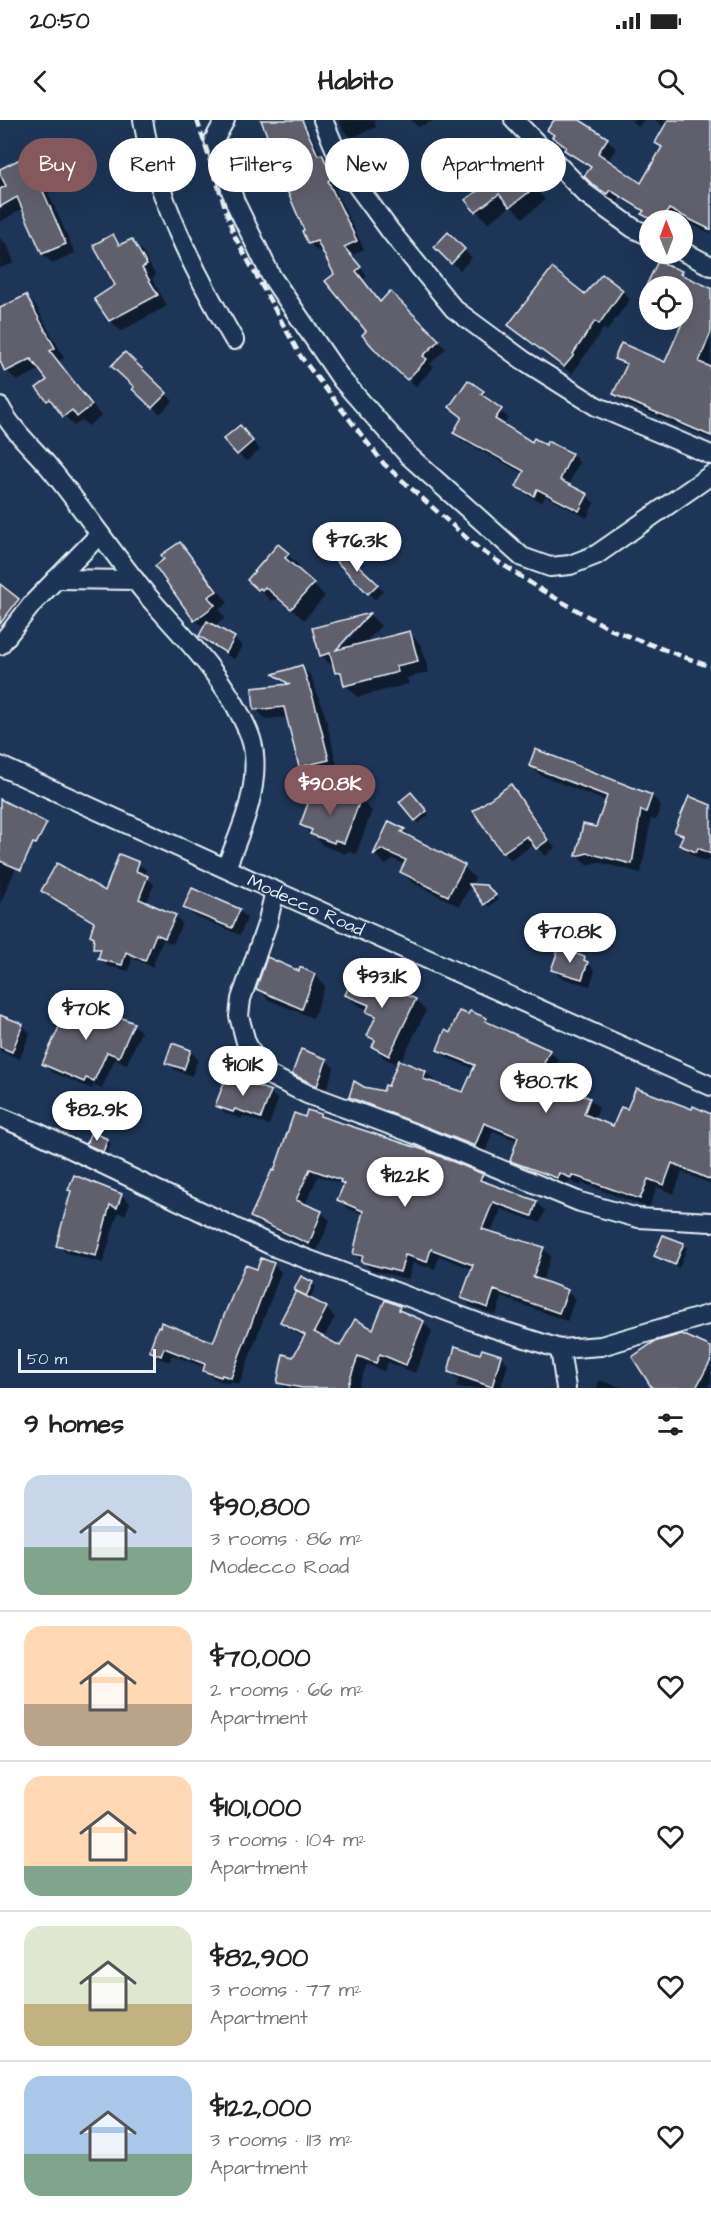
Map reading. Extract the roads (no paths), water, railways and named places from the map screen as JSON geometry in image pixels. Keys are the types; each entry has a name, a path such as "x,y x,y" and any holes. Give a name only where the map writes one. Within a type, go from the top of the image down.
{"street":[{"path":"143,120 156,176 204,288 234,340"},
{"path":"225,120 214,140 235,202 271,276 342,380 409,456 522,557 549,567 570,565 596,555 711,475"},
{"path":"323,120 342,165 391,232 454,309 523,360 596,406 711,455"},
{"path":"514,120 586,195 639,231"},
{"path":"693,257 711,266"},
{"path":"0,407 6,419 52,471 135,580 201,655 225,687 248,731 253,745 255,767 253,786 247,811 226,868"},
{"path":"0,645 33,603 100,534"},
{"path":"56,579 135,580"},
{"name":"Modecco Road","path":"0,766 711,1086"},
{"path":"275,891 267,924 241,999 239,1016 246,1042 257,1063 267,1074 307,1094 416,1134 580,1202 638,1218 711,1222"},
{"path":"0,1117 36,1132 276,1248 484,1325 560,1349 601,1346 711,1314"},
{"path":"560,1349 566,1388"}],"railway":[{"path":"197,120 234,235 301,357 384,464 479,549 543,591 612,630 711,667"}]}
